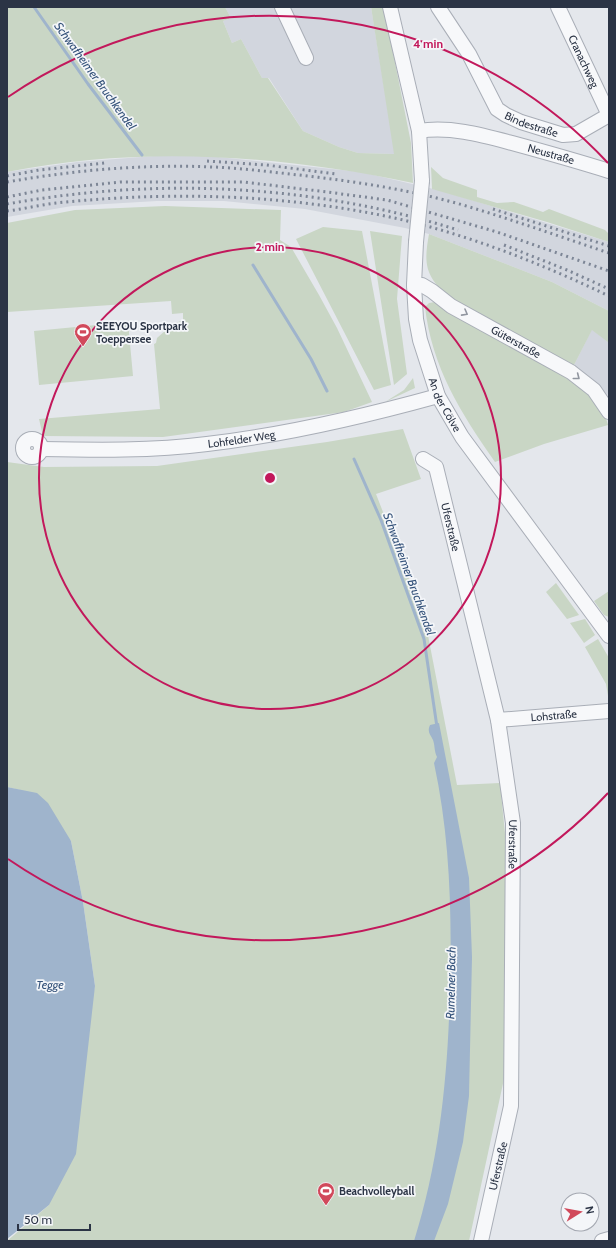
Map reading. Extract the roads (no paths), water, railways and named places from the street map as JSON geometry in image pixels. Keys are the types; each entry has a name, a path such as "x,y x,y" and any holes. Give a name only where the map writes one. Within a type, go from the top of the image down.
{"street":[{"path":"282,7 306,58"},
{"name":"An der Cölve","path":"390,7 419,132 422,181 416,242 414,285 416,319 420,340 438,396 462,437 608,633"},
{"name":"Bindestraße","path":"438,7 469,54 497,109 506,115 521,122 563,135 576,134 609,115"},
{"name":"Cranachweg","path":"558,7 609,115"},
{"name":"Neustraße","path":"419,132 434,129 493,137 536,148 609,171"},
{"name":"Güterstraße","path":"414,285 422,285 452,306 571,372 594,390 609,412"},
{"name":"Lohfelder Weg","path":"41,449 109,450 207,444 333,423 438,396"},
{"name":"Uferstraße","path":"423,459 436,467 498,720 513,823 511,1106 481,1241"},
{"name":"Lohstraße","path":"498,720 609,711"},
{"path":"602,1241 609,1239"}],"water":[{"name":"Rumelner Bach","path":"439,723 469,878 472,957 469,1096 463,1142 448,1204 434,1241 414,1241 430,1179 441,1116 445,1084 449,1020 451,931 449,875 444,819 434,763 437,757 434,742 429,731 430,725"},
{"name":"Tegge","path":"7,787 37,793 48,803 71,841 83,902 95,986 76,1154 49,1205 7,1239"}],"waterway":[{"name":"Schwafheimer Bruchkendel","path":"34,7 88,84 142,155"},
{"name":"Schwafheimer Bruchkendel","path":"253,265 311,359 327,391"},
{"name":"Schwafheimer Bruchkendel","path":"354,459 381,520 424,639 437,727"}],"railway":[{"path":"207,161 266,165 337,174"},
{"path":"7,176 39,170 105,163"},
{"path":"7,182 84,171 161,166 245,169 299,175 378,186 437,198 495,215 609,253"},
{"path":"7,197 42,190 121,182 244,182 327,192 387,200 497,232 609,271"},
{"path":"7,204 63,195 120,190 177,188 234,190 291,194 347,203 403,215 458,230"},
{"path":"7,211 56,203 142,197 229,197 314,204 399,219 480,242 532,262 609,296"},
{"path":"493,209 609,246"},
{"path":"504,245 567,270 609,289"}],"place":[{"name":"SEEYOU Sportpark Toeppersee","path":"83,347"},
{"name":"Beachvolleyball","path":"326,1206"}]}
